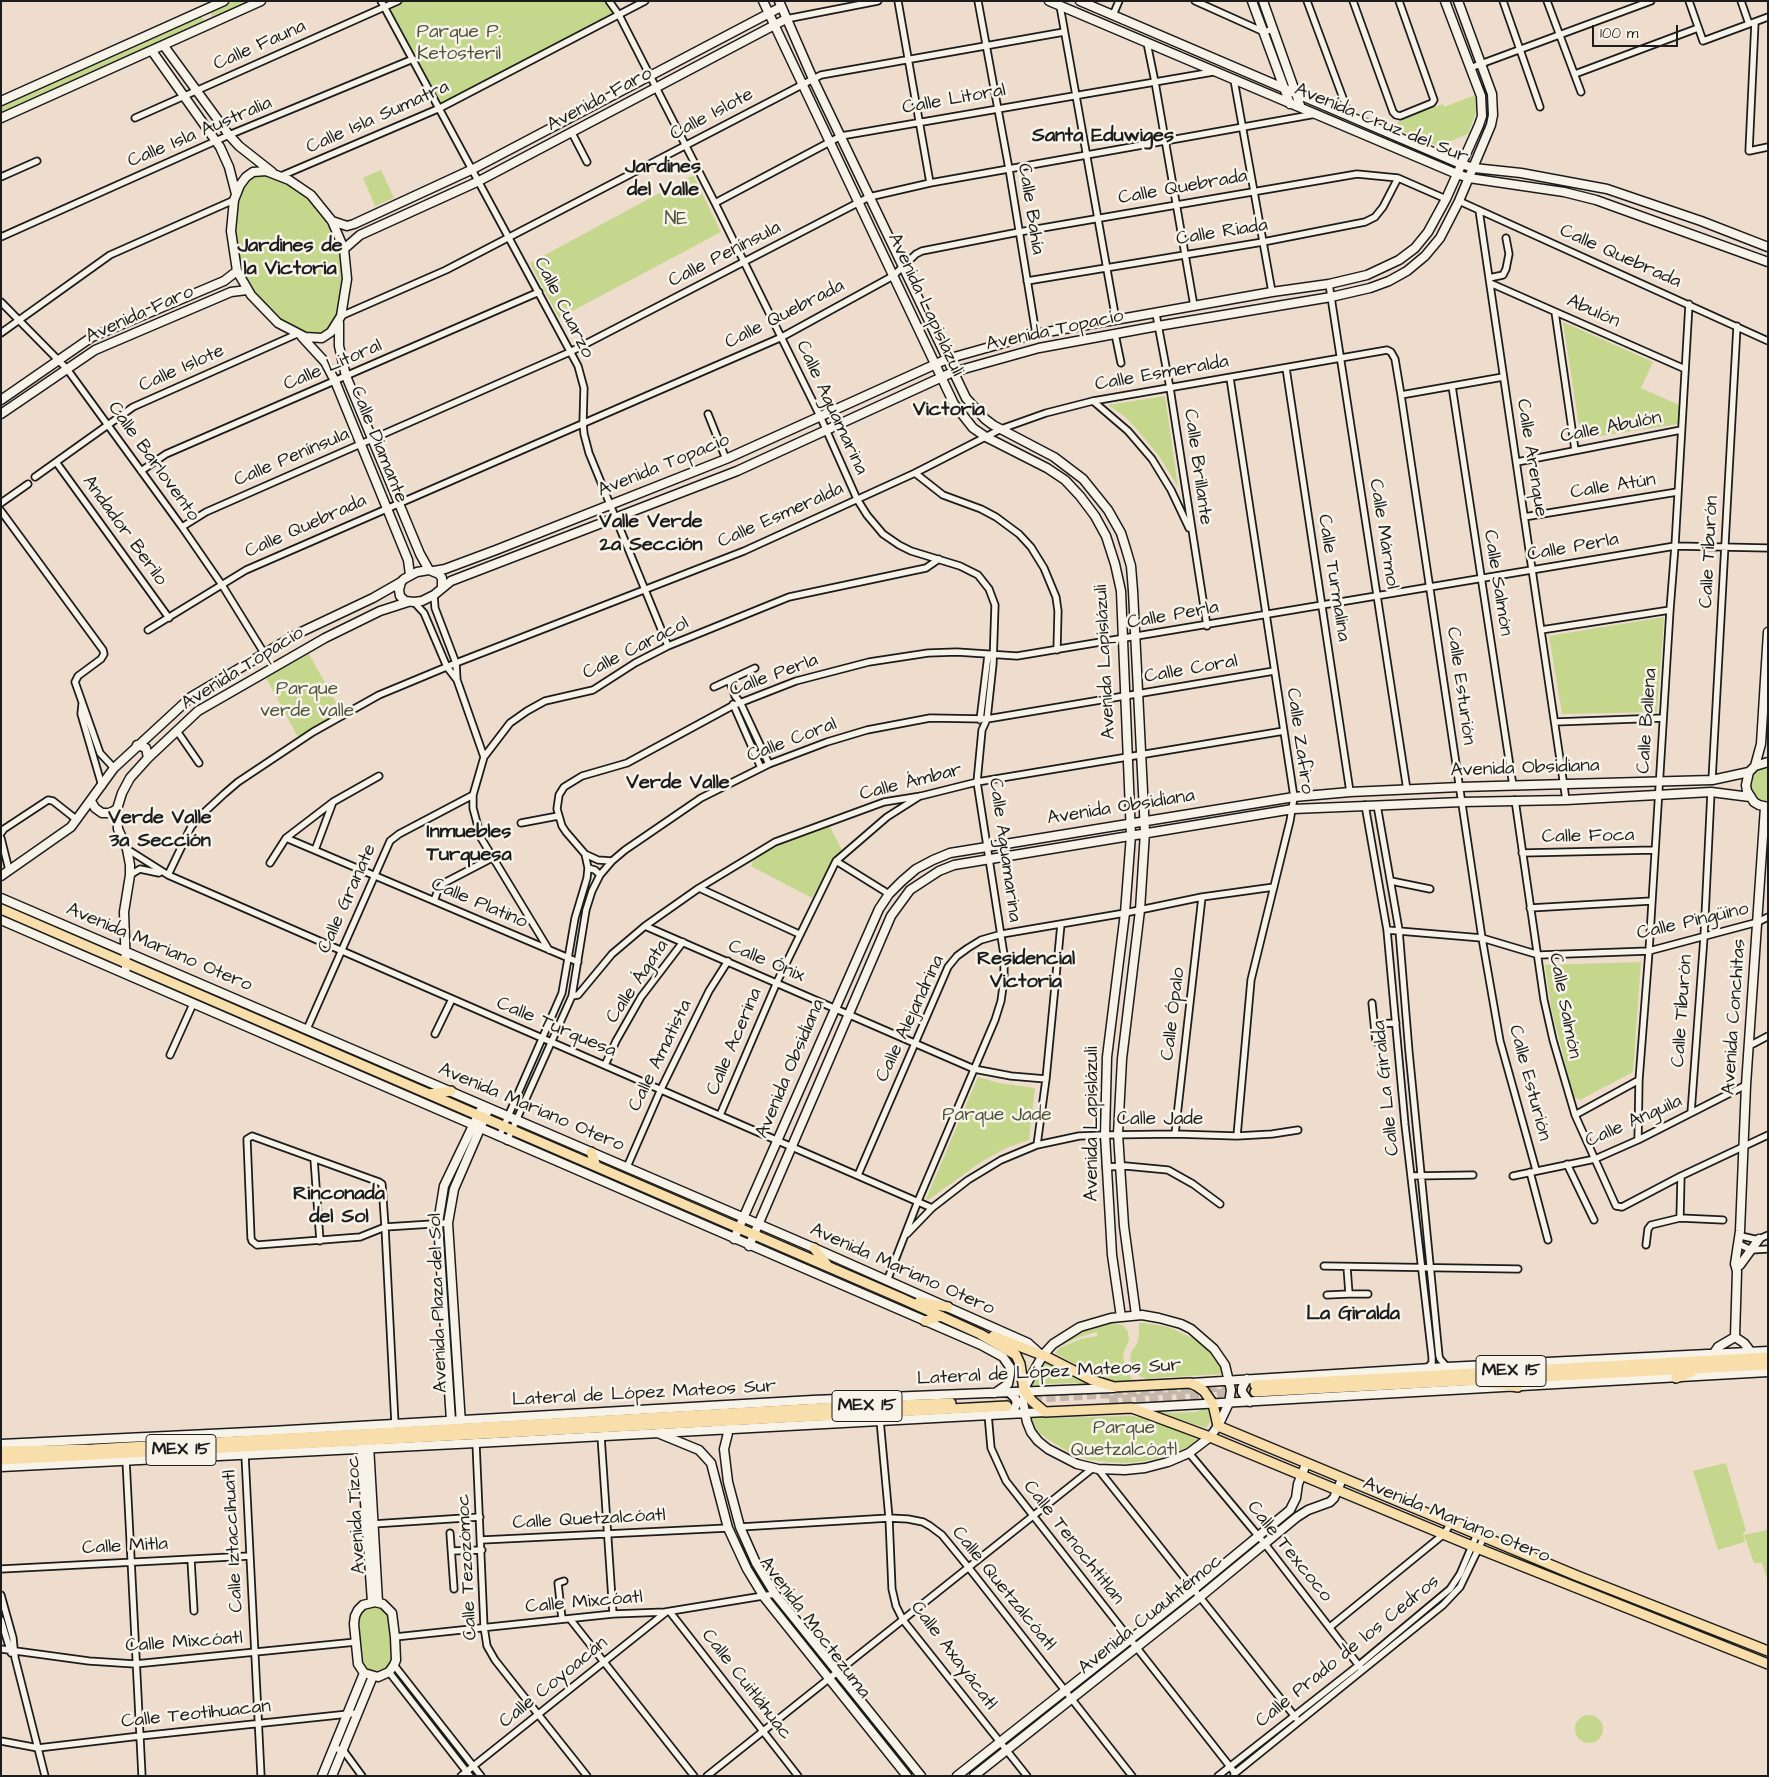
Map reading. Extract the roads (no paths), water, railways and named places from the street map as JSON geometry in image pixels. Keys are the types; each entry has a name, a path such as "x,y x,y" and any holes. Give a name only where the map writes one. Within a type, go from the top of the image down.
{"main road":[{"name":"Avenida Mariano Otero","path":"1,909 980,1334 1016,1355 1024,1390"},
{"path":"428,1094 451,1091"},
{"path":"591,1152 596,1166"},
{"path":"814,1248 828,1267"},
{"path":"903,1299 948,1308"},
{"path":"925,1321 941,1316"},
{"name":"Avenida Mariano Otero","path":"980,1334 996,1337 1114,1388"},
{"name":"MEX 15","path":"1252,1385 1768,1357"},
{"path":"1570,1368 1609,1359"},
{"name":"MEX 15","path":"1252,1385 1469,1381 1768,1365"},
{"path":"1676,1378 1702,1368"},
{"path":"1469,1381 1518,1388"},
{"path":"1190,1383 1204,1391 1213,1404 1218,1426"},
{"name":"Lateral de López Mateos Sur","path":"1114,1388 1190,1383"},
{"path":"1024,1390 1032,1401 1045,1412"},
{"name":"MEX 15","path":"1,1451 364,1437 1009,1403"},
{"name":"Avenida Mariano Otero","path":"1132,1408 1768,1664"},
{"name":"Lateral de López Mateos Sur","path":"1045,1412 1132,1408"},
{"name":"Avenida Mariano Otero","path":"1218,1426 1575,1576 1768,1651"},
{"name":"MEX 15","path":"1,1460 364,1437"}],"street":[{"path":"1,101 224,1"},
{"path":"1,118 262,1"},
{"name":"Calle Cuarzo","path":"381,1 578,366 584,388 583,423 589,453 668,646"},
{"name":"Calle Fauna","path":"134,118 398,1"},
{"name":"Calle Aguamarina","path":"608,1 619,15 715,203 827,430 857,498 876,527 889,539 911,551 969,569 978,575 989,589 995,605 987,719 982,730"},
{"name":"Calle Isla Sumatra","path":"277,175 440,108 645,1"},
{"name":"Avenida Lapislázuli","path":"763,1 954,404 973,428 986,437 1047,468 1065,480 1095,516 1106,536 1119,578 1130,834 1125,913 1107,1056 1105,1135 1112,1255 1121,1317"},
{"name":"Avenida Faro","path":"344,249 360,235 479,181 786,19 878,1"},
{"path":"898,1 930,184"},
{"name":"Calle Bahía","path":"978,1 1009,169 1036,334"},
{"name":"Avenida Cruz del Sur","path":"1049,1 1457,174 1469,178 1564,192 1596,200 1768,262"},
{"name":"Avenida Cruz del Sur","path":"1080,1 1462,164 1474,168 1521,172 1607,189 1702,221 1768,247"},
{"path":"1113,15 1119,1"},
{"path":"1195,1 1264,32 1273,29"},
{"path":"1252,1 1290,104"},
{"path":"1263,1 1301,108"},
{"path":"1307,1 1350,117"},
{"path":"1353,1 1393,112 1400,116 1432,103 1434,98 1398,1"},
{"name":"Avenida Topacio","path":"431,571 445,569 496,550 726,459 947,359 1036,334 1272,292 1329,284 1367,275 1384,268 1407,255 1422,241 1446,199 1482,116 1481,96 1445,1"},
{"name":"Avenida Topacio","path":"442,588 451,581 737,471 953,372 1039,348 1331,297 1370,288 1389,281 1416,264 1440,238 1459,202 1490,129 1493,115 1492,94 1458,1"},
{"path":"1503,1 1540,108"},
{"path":"1547,1 1581,92"},
{"path":"1470,68 1651,1"},
{"path":"1689,1 1702,41 1768,17"},
{"path":"1741,1 1752,23 1749,152 1768,147"},
{"name":"Avenida Lapislázuli","path":"780,4 813,79 966,398 985,419 1001,430 1068,466 1092,488 1121,532 1130,566 1145,832 1140,910 1122,1059 1118,1134 1124,1226 1136,1315"},
{"name":"Avenida Faro","path":"332,221 347,226 354,224 473,170 768,14 780,4"},
{"path":"1060,6 1116,320"},
{"path":"204,11 210,25"},
{"path":"1575,74 1698,28"},
{"name":"Calle Islote","path":"340,320 510,238 825,74 1064,32"},
{"path":"1147,43 1194,306"},
{"path":"164,46 229,135 239,146 277,175"},
{"path":"152,51 216,141 230,167 235,197"},
{"name":"Calle Isla Australia","path":"1,237 229,135 413,59"},
{"name":"Calle Litoral","path":"715,203 841,136 1076,94 1213,72"},
{"path":"1234,80 1272,292"},
{"name":"Calle Península","path":"182,527 206,512 570,352 869,197 1009,169 1316,114"},
{"path":"572,133 588,162"},
{"path":"1,177 37,161"},
{"path":"266,171 277,175 297,184 311,195 332,221 344,249 347,278 340,320 332,332 322,338 310,338 299,335 273,318 260,307 247,290 237,271 230,230 235,197 243,181 253,172 266,171"},
{"name":"Calle Quebrada","path":"148,630 246,570 782,337 893,276 916,254 922,251 1176,204 1357,174 1398,178 1446,199"},
{"name":"Calle Riada","path":"1027,281 1263,242 1370,220 1383,207 1398,178"},
{"path":"1,333 110,255 235,197"},
{"name":"Calle Quebrada","path":"1459,202 1768,341"},
{"name":"Calle Arenque","path":"1479,210 1566,800"},
{"path":"1489,281 1503,275 1506,269 1508,254 1506,238"},
{"name":"Avenida Faro","path":"1,400 92,337 224,280 237,271"},
{"name":"Abulón","path":"1489,281 1685,369"},
{"name":"Calle Mármol","path":"1329,284 1407,790"},
{"name":"Avenida Faro","path":"1,414 101,347 231,292 247,290"},
{"name":"Calle Litoral","path":"142,471 166,454 539,292"},
{"name":"Calle Barlovento","path":"1,302 67,369 182,527 222,585 264,654"},
{"name":"Calle Ballena","path":"1638,1140 1639,1080 1649,951 1689,304"},
{"path":"1555,312 1575,450"},
{"name":"Calle Brillante","path":"1156,314 1170,388 1207,626"},
{"name":"Calle Diamante","path":"340,320 339,346 346,376 420,554 431,571"},
{"name":"Calle Tiburón","path":"1712,780 1737,326"},
{"path":"1116,334 1121,363"},
{"name":"Calle Islote","path":"35,477 133,407 299,335"},
{"name":"Calle Diamante","path":"299,335 325,362 335,381 408,560 410,575"},
{"name":"Calle Esmeralda","path":"168,875 191,827 197,819 238,782 313,732 378,696 456,663 744,551 915,473 1001,430 1046,414 1093,401 1382,350 1391,352"},
{"name":"Calle Esturión","path":"1391,352 1395,360 1401,395 1482,938 1500,1041 1533,1171 1548,1240"},
{"name":"Calle Turmalina","path":"1286,368 1350,792"},
{"path":"1401,395 1503,377"},
{"name":"Calle Zafiro","path":"1230,378 1294,797 1293,809 1251,980 1237,1136"},
{"name":"Calle Salmón","path":"1452,386 1513,786"},
{"path":"1093,401 1128,431 1152,459 1171,490 1192,534"},
{"path":"708,414 726,459"},
{"name":"Calle Abulón","path":"1517,462 1681,430"},
{"name":"Andador Berilo","path":"56,462 169,618"},
{"path":"915,473 943,496 981,509 996,517 1019,534 1031,547 1044,568 1056,597 1058,620 1057,650"},
{"path":"1,503 28,484"},
{"name":"Calle Atún","path":"1524,517 1677,492"},
{"path":"1,510 103,650 104,654 101,659 75,679 100,753 114,768"},
{"name":"Calle Perla","path":"558,816 559,795 564,787 582,776 627,763 740,702 796,681 876,661 913,654 941,652 1017,656 1207,626 1675,546 1768,548"},
{"name":"Calle Caracol","path":"549,950 492,858 476,824 472,795 484,757 505,729 527,711 545,701 593,690 668,646 789,597 926,568 939,560"},
{"path":"411,602 422,601 442,588 442,578 439,574 431,571 410,575 401,582 399,593 402,599 411,602 424,613 447,667 457,680"},
{"name":"Avenida Topacio","path":"1,876 63,833 77,820 114,768 191,697 316,623 373,598 401,582"},
{"path":"434,594 435,608 456,663 457,680 484,757"},
{"name":"Avenida Topacio","path":"126,974 124,912 130,875 126,849 118,829 117,809 122,793 130,778 148,758 198,711 308,647 380,611 411,602"},
{"path":"1541,630 1670,610"},
{"path":"1755,766 1761,744 1768,632"},
{"name":"Calle Aguamarina","path":"887,1281 918,1201 995,1020 1001,1001 1004,979 1002,934 988,860 977,782 982,730 980,719 991,655"},
{"path":"714,687 755,668"},
{"name":"Calle Coral","path":"508,1128 517,1120 572,996 586,910 600,874 625,850 701,798 769,764 827,742 876,728 930,718 987,719 1274,671"},
{"path":"729,680 769,764"},
{"path":"735,696 732,706 761,768"},
{"path":"82,704 81,714 102,786"},
{"path":"1555,722 1663,718"},
{"path":"177,731 199,763"},
{"name":"Calle Ámbar","path":"572,996 578,995 612,954 645,926 699,888 775,842 884,802 920,796 977,782 1284,731"},
{"path":"137,745 146,748 148,758"},
{"path":"1766,807 1759,805 1750,797 1746,785 1749,772 1755,766 1768,762"},
{"name":"Avenida Obsidiana","path":"734,1239 872,924 889,894 916,869 933,860 950,853 1130,822 1294,797 1350,792 1460,787 1712,780 1749,772"},
{"path":"270,863 286,838 333,802 379,776"},
{"name":"Calle Tiburón","path":"1691,1113 1704,936 1711,792"},
{"name":"Avenida Obsidiana","path":"749,1246 850,1014 884,930 897,906 910,890 939,871 954,865 1130,834 1293,809 1515,800 1566,800 1711,792 1750,797"},
{"name":"Calle Granate","path":"307,1029 388,845 396,836 472,795"},
{"name":"Calle Acerina","path":"720,1115 777,982 836,861 887,817 920,796"},
{"path":"1,833 4,829 48,800 53,801 77,820"},
{"name":"Calle Salmón","path":"1515,800 1530,908 1539,955 1544,1000 1575,1114 1618,1208 1681,1176"},
{"path":"91,801 95,808 102,813 110,813 117,809"},
{"path":"315,850 333,802"},
{"name":"Calle La Giralda","path":"1365,805 1387,930 1411,1176 1432,1357 1432,1362 1427,1368"},
{"name":"Calle La Giralda","path":"1377,805 1399,930 1430,1268 1440,1359 1447,1367"},
{"name":"Avenida Conchitas","path":"1738,1268 1735,1264 1740,1234 1746,1085 1766,807"},
{"path":"521,823 558,816 566,832 585,854 598,860 612,861"},
{"path":"1,838 9,870"},
{"name":"Calle Platino","path":"286,838 578,962"},
{"name":"Calle Turquesa","path":"126,849 168,875 932,1208"},
{"name":"Calle Foca","path":"1522,853 1654,850"},
{"path":"503,1139 508,1128 508,1116 562,994 575,918 587,878 588,868 585,854"},
{"path":"434,901 438,890 444,883 492,858"},
{"path":"836,861 889,894"},
{"path":"588,868 600,874"},
{"name":"Calle Turquesa","path":"130,875 140,869 168,875"},
{"path":"1390,881 1430,889"},
{"name":"Calle Alejandrina","path":"858,1175 948,967 957,956 968,948 980,940 1002,934 1125,913 1202,897 1274,887"},
{"path":"699,888 800,934"},
{"name":"Calle Ópalo","path":"1175,1134 1202,897"},
{"name":"Avenida Mariano Otero","path":"1,898 814,1248 1028,1343 1043,1356"},
{"path":"1530,908 1651,901"},
{"name":"Calle Pingüino","path":"1387,930 1482,938 1539,955 1649,951 1758,922 1768,917"},
{"name":"Avenida Mariano Otero","path":"1,920 981,1346 1005,1358 1010,1367 1008,1384 995,1392"},
{"path":"1037,1145 1046,1079 1061,924"},
{"name":"Calle Ónix","path":"645,926 974,1069 1011,1076 1046,1079"},
{"name":"Calle Ágata","path":"605,1065 616,1041 641,997 683,942"},
{"name":"Calle Amatista","path":"627,1167 661,1089 709,991 728,961"},
{"path":"562,994 572,996"},
{"path":"436,1034 452,999"},
{"path":"1372,1003 1376,1042"},
{"path":"170,1055 193,1004"},
{"path":"1375,1024 1396,1022"},
{"path":"1749,1046 1768,1036"},
{"path":"1575,1114 1639,1080"},
{"name":"Calle Anguila","path":"1513,1176 1595,1159 1638,1140 1746,1085"},
{"name":"Avenida Plaza del Sol","path":"450,1421 438,1223 444,1186 486,1106"},
{"name":"Avenida Plaza del Sol","path":"461,1432 448,1223 454,1189 476,1127"},
{"name":"Calle Jade","path":"904,1237 932,1208 989,1166 1037,1145 1078,1136 1175,1134 1237,1136 1298,1130"},
{"path":"1680,1218 1681,1176 1744,1148 1768,1135"},
{"path":"394,1424 385,1227 382,1184 252,1136 248,1137 251,1238 254,1244 360,1238 385,1227 448,1223"},
{"path":"314,1159 320,1241"},
{"path":"1567,1164 1594,1220"},
{"path":"1106,1167 1120,1166 1172,1171 1194,1184 1220,1204"},
{"path":"1411,1176 1473,1175"},
{"path":"1646,1244 1648,1229 1651,1225 1680,1218 1723,1220"},
{"path":"1740,1234 1749,1239 1760,1239"},
{"name":"Avenida Conchitas","path":"1735,1336 1738,1268 1742,1246 1740,1234"},
{"path":"1738,1268 1760,1239 1768,1234"},
{"path":"1742,1246 1751,1250 1768,1249"},
{"path":"1324,1266 1518,1269"},
{"path":"1347,1267 1349,1294"},
{"path":"1327,1294 1368,1294"},
{"path":"1120,1308 1127,1311 1135,1307"},
{"path":"1136,1315 1159,1318 1181,1324 1191,1329 1214,1349 1225,1365 1231,1390 1229,1403 1218,1426 1210,1438 1189,1453 1168,1462 1145,1468 1126,1470 1096,1469 1062,1458 1038,1441 1026,1422 1024,1390 1029,1377 1043,1356 1058,1340 1080,1326 1136,1315"},
{"path":"1714,1353 1718,1347 1735,1336 1751,1352"},
{"path":"981,1346 1006,1348"},
{"name":"Lateral de López Mateos Sur","path":"1190,1383 1230,1381 1252,1385 1427,1368 1768,1351"},
{"name":"Lateral de López Mateos Sur","path":"1132,1408 1518,1388 1768,1372"},
{"path":"1250,1402 1244,1397 1242,1388 1252,1385"},
{"name":"Lateral de López Mateos Sur","path":"727,1417 880,1420 988,1414 1009,1403 1024,1390 1114,1388"},
{"name":"Lateral de López Mateos Sur","path":"1,1467 245,1455 364,1437 394,1424 450,1421 476,1443 656,1432 727,1417 995,1392 1024,1412 1045,1412"},
{"name":"Calle Tenochtitlan","path":"988,1414 992,1448 1006,1481 1230,1767 1234,1775"},
{"name":"Avenida Moctezuma","path":"727,1417 724,1460 733,1505 740,1527 756,1563 775,1594 921,1776"},
{"name":"Calle Axayácatl","path":"880,1420 892,1589 896,1606 903,1620 1026,1776"},
{"name":"Avenida Moctezuma","path":"656,1432 692,1446 711,1463 728,1528 747,1569 764,1597 907,1776"},
{"path":"601,1436 613,1614"},
{"name":"Lateral de López Mateos Sur","path":"1,1444 364,1437"},
{"name":"Avenida Tizoc","path":"364,1437 375,1602"},
{"name":"Calle Tezozómoc","path":"476,1443 486,1642 492,1655 587,1776"},
{"name":"Calle Texcoco","path":"1189,1453 1259,1536 1361,1668"},
{"name":"Calle Iztaccíhuatl","path":"245,1455 261,1776"},
{"path":"126,1460 142,1776"},
{"path":"1076,1464 1082,1472 1082,1477"},
{"name":"Avenida Cuauhtémoc","path":"957,1776 1194,1589 1293,1506 1306,1464"},
{"path":"707,1776 1082,1477 1096,1469"},
{"path":"1096,1469 1299,1722"},
{"name":"Avenida Cuauhtémoc","path":"974,1776 1200,1597 1302,1513 1330,1502 1342,1479"},
{"name":"Avenida Tizoc","path":"369,1512 373,1524 375,1602"},
{"path":"373,1524 480,1517"},
{"name":"Calle Quetzalcóatl","path":"740,1527 888,1518 908,1519 923,1522 930,1526 942,1536 969,1568 1132,1776"},
{"path":"1330,1627 1444,1534 1451,1523"},
{"name":"Calle Quetzalcóatl","path":"482,1540 728,1528"},
{"path":"450,1533 454,1589"},
{"name":"Calle Prado de los Cedros","path":"1234,1775 1299,1722 1450,1589 1476,1548 1481,1536"},
{"path":"452,1551 482,1550"},
{"name":"Calle Mitla","path":"1,1569 250,1556"},
{"path":"191,1560 194,1612"},
{"path":"562,1619 558,1582 564,1581"},
{"name":"Calle Mixcóatl","path":"395,1636 613,1614 668,1612 775,1594"},
{"path":"1,1595 13,1651 45,1776"},
{"path":"375,1602 389,1608 392,1613 395,1636 396,1660 394,1666 384,1675 373,1676 364,1673 358,1664 355,1616 363,1605 375,1602"},
{"name":"Calle Coyoacán","path":"466,1774 668,1612"},
{"name":"Calle Cuitláhuac","path":"668,1612 798,1776"},
{"path":"570,1619 694,1776"},
{"path":"1,1620 13,1651"},
{"name":"Calle Mixcóatl","path":"1,1650 89,1661 135,1664 356,1642"},
{"path":"394,1666 481,1776"},
{"name":"Calle Prado de los Cedros","path":"1218,1776 1361,1668"},
{"path":"388,1672 466,1774"},
{"path":"322,1776 364,1673"},
{"path":"332,1776 373,1676"},
{"name":"Calle Teotihuacan","path":"1,1741 38,1748 358,1713"},
{"path":"334,1748 343,1750 362,1776"}],"tunnel":[{"path":"1006,1400 1255,1385"},
{"path":"1109,1400 1255,1392"}],"district":[{"name":"Santa Eduwiges","path":"1103,137"},
{"name":"Jardines del Valle","path":"663,180"},
{"name":"Jardines de la Victoria","path":"290,258"},
{"name":"Victoria","path":"949,411"},
{"name":"Valle Verde 2a Sección","path":"651,534"},
{"name":"Verde Valle","path":"678,784"},
{"name":"Verde Valle 3a Sección","path":"160,830"},
{"name":"Inmuebles Turquesa","path":"469,844"},
{"name":"Residencial Victoria","path":"1026,972"},
{"name":"Rinconada del Sol","path":"339,1206"},
{"name":"La Giralda","path":"1353,1315"}],"park label":[{"name":"Parque P. Ketosteril","path":"459,44"},
{"name":"NE","path":"676,220"},
{"name":"Parque verde valle","path":"307,701"},
{"name":"Parque Jade","path":"997,1116"},
{"name":"Parque Quetzalcóatl","path":"1124,1440"}]}
